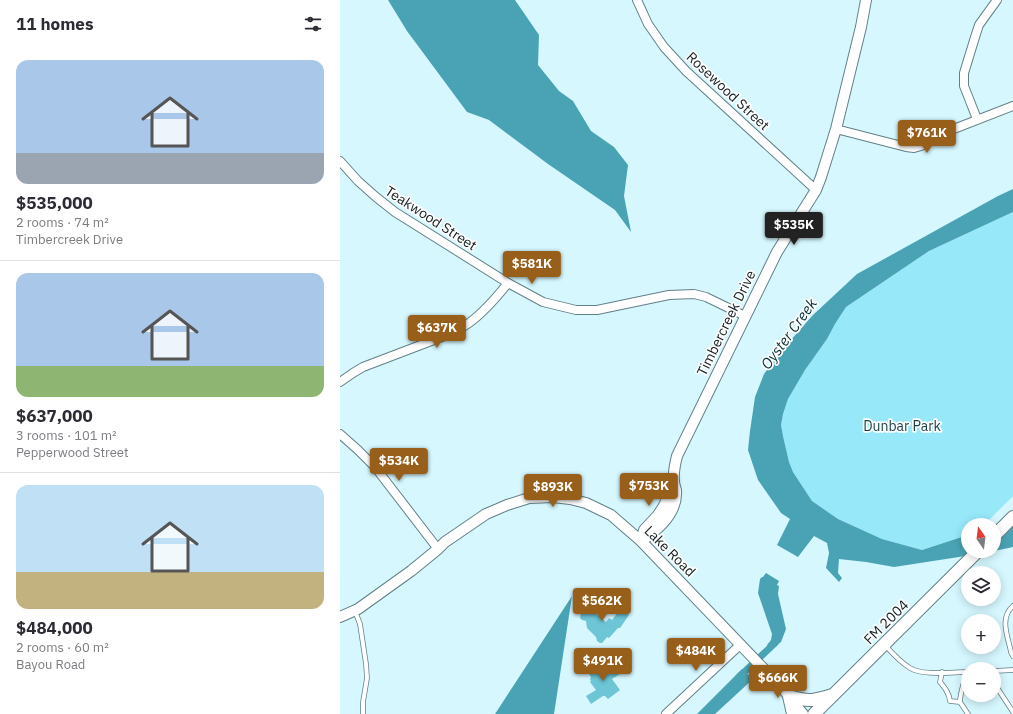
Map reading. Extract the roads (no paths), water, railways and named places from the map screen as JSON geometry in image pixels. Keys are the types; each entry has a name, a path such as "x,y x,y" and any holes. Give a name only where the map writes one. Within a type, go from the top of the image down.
{"main road":[{"path":"1001,529 1013,517"},
{"name":"FM 2004","path":"814,714 971,558"},
{"path":"793,714 789,696 809,701 835,694"}],"street":[{"name":"Rosewood Street","path":"637,0 648,24 664,47 686,71 816,190"},
{"name":"Timbercreek Drive","path":"641,541 652,534 663,523 674,507 676,490 673,479 677,456 777,252 816,190 836,129 861,28 866,0"},
{"path":"977,119 964,86 964,73 979,26 997,0"},
{"path":"836,129 914,148 921,146 946,132 1013,106"},
{"name":"Teakwood Street","path":"340,161 363,186 395,212 508,283 543,302 576,310 597,310 669,296 694,294 706,297 745,316"},
{"path":"340,382 363,367 458,330 468,324 486,308 508,283"},
{"path":"340,434 375,467 438,549"},
{"name":"Lake Road","path":"340,617 356,610 388,588 445,542 486,514 529,498 553,497 570,499 586,503 611,515 641,541 744,647 804,714"},
{"path":"666,714 744,647"}],"lane":[{"path":"1013,606 1008,610 1005,620 1013,656"},
{"path":"356,610 360,624 367,678 363,702 363,714"},
{"path":"884,644 911,669 927,673 961,672"},
{"path":"1001,671 1013,670"},
{"path":"942,672 940,682 947,690 950,696 950,701 960,702"},
{"path":"961,692 960,702 968,714"},
{"path":"1001,694 1013,712"}],"waterway":[{"path":"739,677 775,643"}],"water label":[{"name":"Oyster Creek","path":"789,334"}],"park label":[{"name":"Dunbar Park","path":"902,426"}]}
